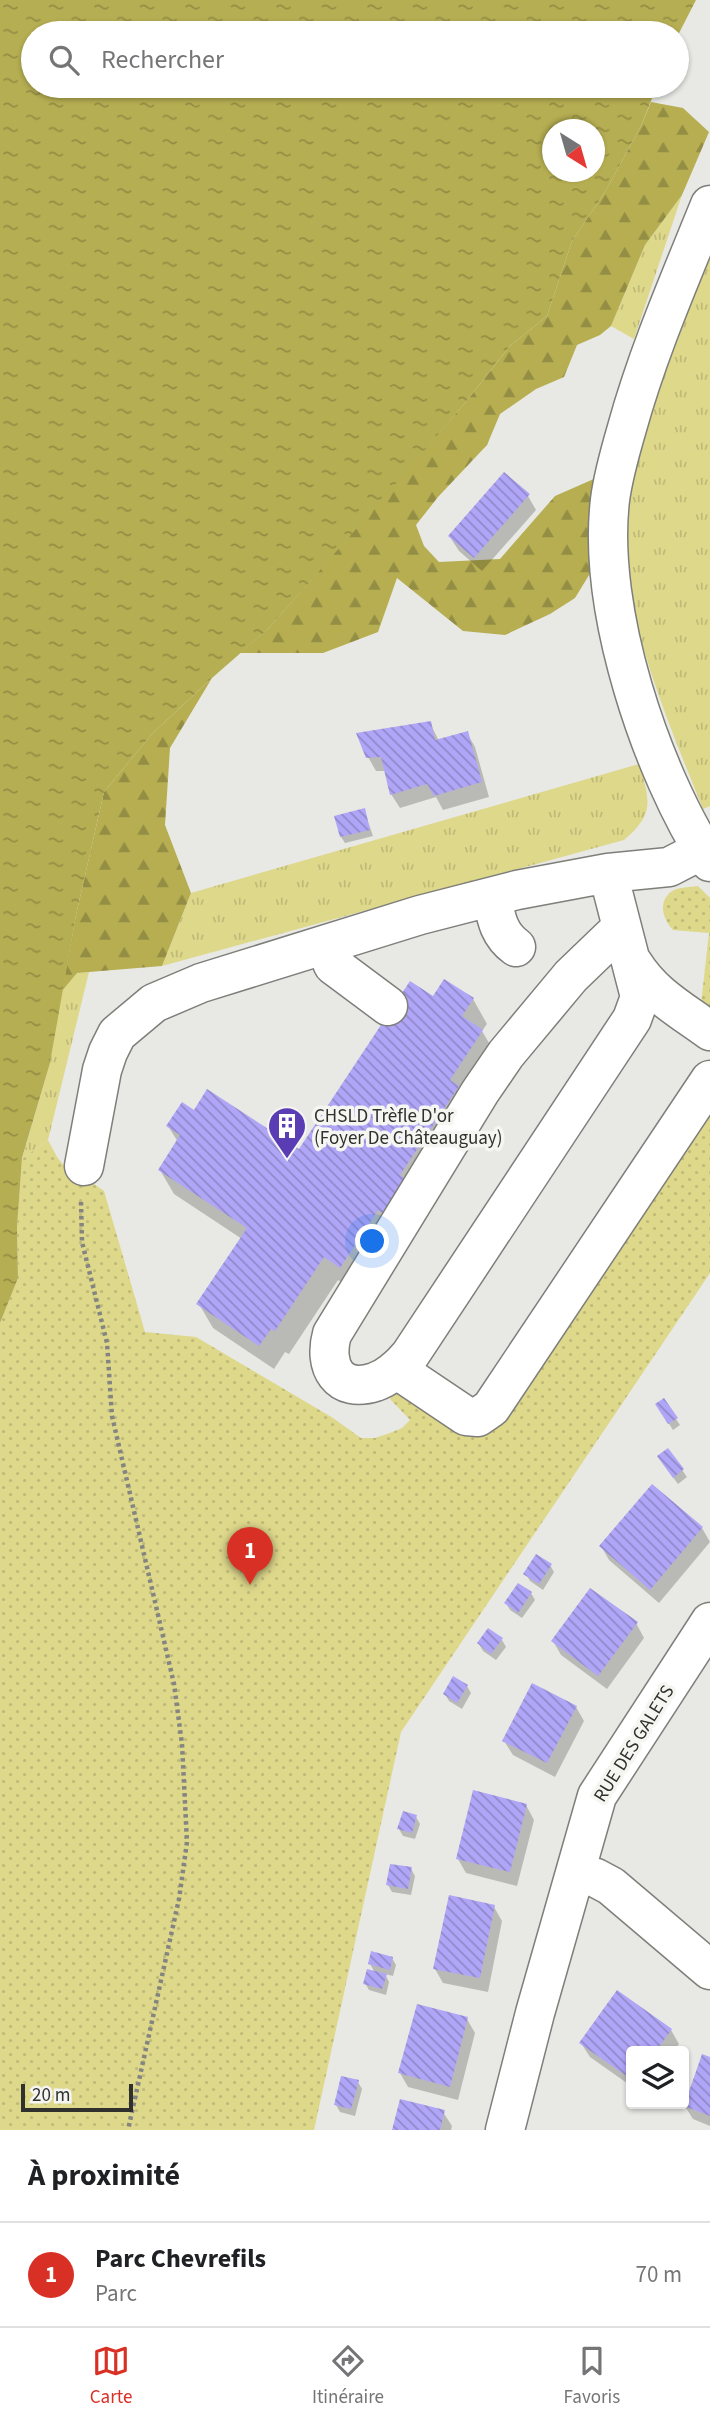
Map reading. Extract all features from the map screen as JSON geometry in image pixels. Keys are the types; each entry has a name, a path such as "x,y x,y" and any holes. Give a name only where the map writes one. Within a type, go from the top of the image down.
{"street":[{"path":"84,1166 102,1070 117,1034 154,1003 172,994 420,915 517,890 608,873 668,867 706,856 669,784 626,663 614,605 609,543 610,501 632,409 710,205"},
{"path":"608,873 640,997 632,1019 410,1354 396,1368 376,1381 352,1384 342,1379 328,1361 332,1334 480,1092 506,1054 571,976 626,943"},
{"path":"492,897 500,930 506,940 516,947"},
{"path":"626,943 646,983 710,1031"},
{"path":"326,944 333,965 388,1006"},
{"path":"396,1368 466,1416 478,1417 491,1408 710,1080"},
{"name":"RUE DES GALETS","path":"505,2130 587,1824 597,1796 710,1622"},
{"path":"576,1872 611,1886 710,1970"}],"path":[{"path":"84,1166 80,1215 82,1242 107,1343 112,1416 174,1684 182,1744 187,1842 179,1899 128,2130"}],"green space":[{"path":"651,102 683,108 709,132 682,195 645,245 611,326 600,335 577,345 564,377 536,389 500,414 487,445 438,497 416,525 424,546 439,562 500,559 555,496 596,478 594,567 575,598 550,614 505,635 463,631 397,578 378,632 323,653 240,653 269,628 465,403 510,346 547,316 572,241 605,192"},
{"path":"682,195 634,339 611,326 645,245"},
{"path":"710,255 710,806 703,809 643,648 628,582 624,550 633,480 650,415"},
{"path":"212,678 170,748 165,825 191,893 162,966 77,973 62,991 104,792 151,735"},
{"path":"639,764 646,787 647,806 641,822 624,840 162,966 191,893"},
{"path":"698,886 710,898 710,1010 701,1004 709,933 673,930 663,909 665,899 674,890"},
{"path":"89,972 48,1140 22,1159 50,1063 62,991 77,973"},
{"path":"710,1108 710,1273 401,1732 314,2130 0,2130 0,1323 18,1278 17,1228 22,1159 48,1140 73,1177 91,1182 104,1191 145,1332 196,1337 333,1418 361,1438 375,1438 402,1428 410,1420 390,1399 399,1387 462,1431"}],"water":[{"path":"0,0 696,0 685,21 21,21 21,98 652,98 641,126 605,192 572,241 547,316 510,346 465,403 269,628 151,735 104,792 76,915 50,1063 22,1158 17,1228 18,1278 0,1323"}],"building":[{"path":"504,472 530,494 474,558 448,536"},
{"path":"431,721 435,740 468,731 482,782 434,796 427,784 390,795 381,757 366,758 356,733"},
{"path":"365,808 370,830 340,837 334,816"},
{"name":"CHSLD Trèfle D'or (Foyer De Châteauguay)","path":"444,979 474,998 462,1016 483,1030 450,1080 459,1086 400,1175 411,1183 388,1217 378,1210 340,1268 324,1257 275,1331 271,1329 259,1346 196,1304 247,1228 158,1170 180,1135 166,1126 182,1102 194,1110 207,1089 299,1149 410,981 433,996"},
{"path":"664,1398 678,1418 668,1424 655,1404"},
{"path":"668,1448 684,1469 673,1478 657,1456"},
{"path":"652,1484 703,1527 650,1590 599,1546"},
{"path":"536,1554 552,1564 539,1584 523,1574"},
{"path":"518,1583 532,1592 518,1613 504,1603"},
{"path":"590,1588 638,1622 598,1676 551,1641"},
{"path":"488,1628 503,1638 491,1654 477,1643"},
{"path":"453,1676 468,1685 457,1703 443,1694"},
{"path":"532,1683 577,1706 547,1763 502,1741"},
{"path":"473,1790 527,1804 510,1872 456,1859"},
{"path":"403,1811 417,1815 412,1833 397,1829"},
{"path":"390,1864 412,1867 408,1889 386,1885"},
{"path":"449,1895 495,1905 480,1978 433,1969"},
{"path":"371,1951 393,1957 390,1970 368,1964"},
{"path":"367,1969 387,1974 382,1989 363,1984"},
{"path":"617,1990 672,2029 660,2046 626,2046 626,2076 579,2043"},
{"path":"417,2004 468,2017 450,2087 398,2073"},
{"path":"702,2054 710,2057 710,2116 689,2108 689,2092"},
{"path":"341,2076 359,2080 351,2109 334,2105"},
{"path":"400,2099 445,2110 440,2130 392,2130"}],"place":[{"name":"CHSLD Trèfle D'or (Foyer De Châteauguay)","path":"287,1160"},
{"name":"Parc Chevrefils","path":"250,1585"}]}
